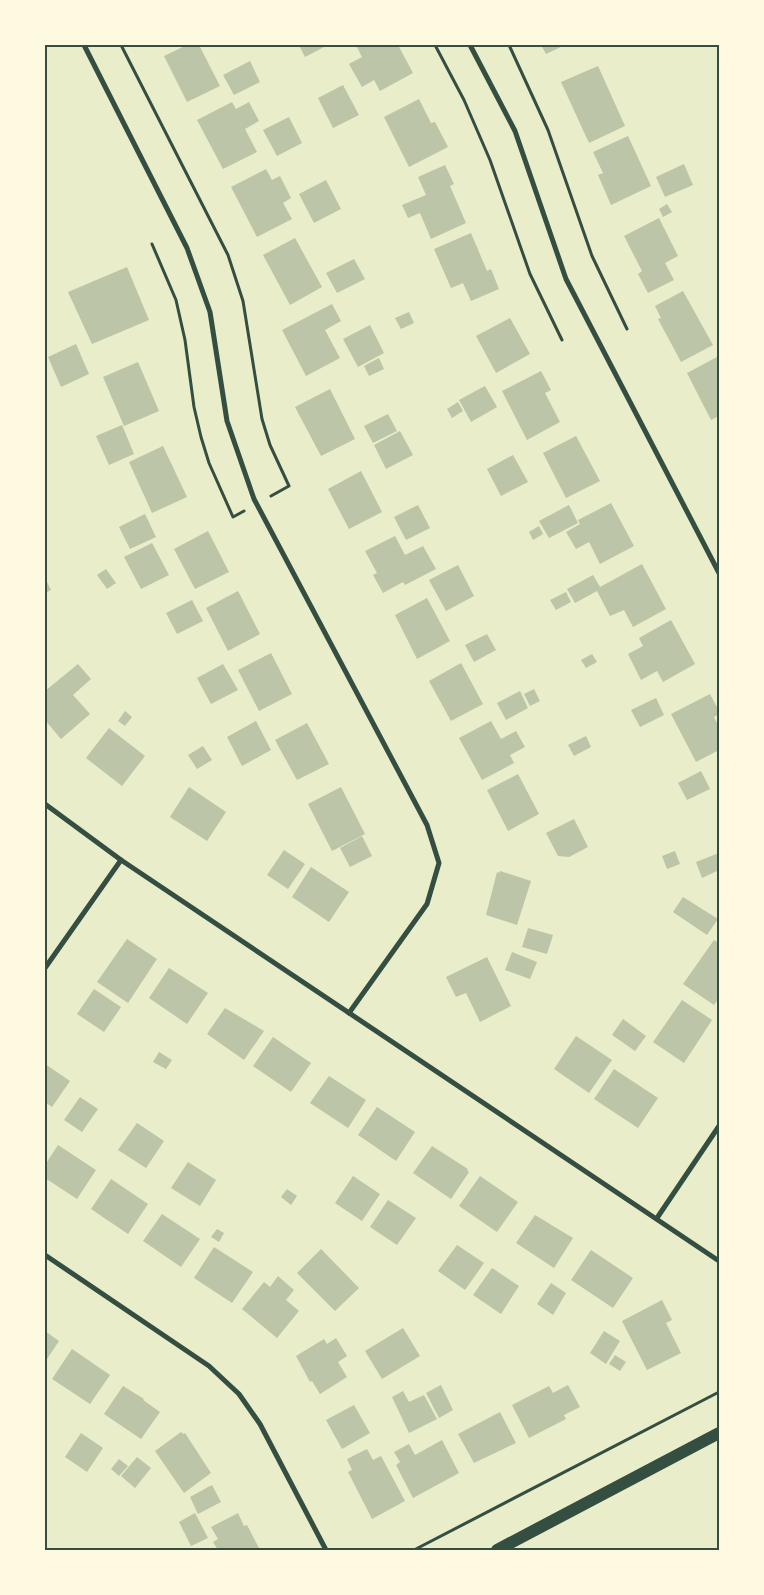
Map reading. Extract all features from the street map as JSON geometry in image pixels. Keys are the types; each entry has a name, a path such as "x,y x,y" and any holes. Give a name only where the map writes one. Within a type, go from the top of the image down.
{"main road":[{"path":"497,1550 719,1434"}],"street":[{"path":"84,45 187,248 210,312 227,421 254,499 427,825 439,863 427,904 349,1013"},
{"path":"470,45 515,131 566,279 719,574"},
{"path":"45,804 121,860 719,1261"},
{"path":"45,968 121,860"},
{"path":"657,1218 719,1126"},
{"path":"45,1255 209,1366 239,1394 260,1424 326,1550"}],"path":[{"path":"121,45 228,255 243,301 262,419 270,445 289,486"},
{"path":"435,45 486,150 530,274 562,340"},
{"path":"509,45 548,130 592,256 627,329"},
{"path":"152,244 176,300 185,340 200,437 209,463 233,516"},
{"path":"414,1550 719,1392"}],"building":[{"path":"187,45 199,45 220,86 187,102 164,56"},
{"path":"299,45 328,45 305,57"},
{"path":"356,45 398,45 413,73 380,91 374,80 362,87 349,64 362,57"},
{"path":"541,45 565,45 546,54"},
{"path":"250,61 260,82 234,95 223,75"},
{"path":"598,66 625,126 589,143 561,82"},
{"path":"343,85 359,115 333,128 318,98"},
{"path":"419,99 431,123 435,122 448,147 409,167 384,117"},
{"path":"232,102 236,109 249,102 259,121 245,129 257,152 223,169 197,120"},
{"path":"289,117 302,143 277,156 263,130"},
{"path":"628,136 651,186 611,205 598,175 603,173 593,152"},
{"path":"684,164 693,185 665,197 656,177"},
{"path":"445,165 454,184 450,186 466,223 431,239 420,213 408,218 402,205 426,195 418,177"},
{"path":"266,169 272,180 280,176 291,198 283,203 292,219 257,237 231,187"},
{"path":"326,180 341,209 314,223 299,194"},
{"path":"667,204 672,212 663,217 659,209"},
{"path":"659,218 678,256 665,263 674,280 648,293 638,274 642,271 624,236"},
{"path":"471,233 487,271 491,269 499,289 471,301 463,283 451,288 434,249"},
{"path":"295,238 322,287 290,305 263,255"},
{"path":"354,259 365,279 337,293 326,273"},
{"path":"127,267 149,320 92,344 68,292"},
{"path":"683,291 713,345 681,362 658,319 661,318 655,306"},
{"path":"332,304 341,321 325,330 340,358 306,376 282,330"},
{"path":"409,312 414,323 401,329 395,318"},
{"path":"510,318 530,354 496,373 476,336"},
{"path":"370,325 384,353 358,367 343,339"},
{"path":"76,344 89,374 61,387 48,357"},
{"path":"719,356 719,416 711,420 687,373"},
{"path":"379,358 384,369 369,376 364,366"},
{"path":"138,362 159,411 124,426 103,377"},
{"path":"541,371 551,390 545,393 560,422 527,440 502,391"},
{"path":"485,386 497,407 471,422 459,400"},
{"path":"330,389 355,439 321,456 295,407"},
{"path":"458,402 463,411 452,418 447,409"},
{"path":"388,414 397,431 373,443 364,426"},
{"path":"122,425 134,454 109,465 96,436"},
{"path":"400,431 413,455 386,469 374,445"},
{"path":"576,436 600,481 566,498 543,453"},
{"path":"163,446 187,497 152,513 129,462"},
{"path":"513,455 528,482 501,496 487,469"},
{"path":"361,471 382,512 349,529 328,489"},
{"path":"611,503 634,546 600,564 589,542 576,549 566,532 580,524 578,520"},
{"path":"418,505 430,528 406,540 394,517"},
{"path":"569,505 578,523 549,538 539,521"},
{"path":"145,514 156,537 130,549 119,527"},
{"path":"539,526 543,534 533,540 529,532"},
{"path":"208,531 229,572 195,589 174,549"},
{"path":"395,536 405,555 423,546 436,569 405,585 403,582 383,593 373,575 377,573 365,551"},
{"path":"152,543 169,575 141,589 124,557"},
{"path":"642,564 666,609 633,627 624,610 610,616 597,591 575,603 567,589 593,575 600,587"},
{"path":"458,565 474,596 446,611 429,580"},
{"path":"106,569 116,583 107,589 97,575"},
{"path":"45,578 51,590 45,593"},
{"path":"238,591 260,634 228,651 206,608"},
{"path":"566,592 571,602 556,610 550,600"},
{"path":"427,598 450,641 417,659 395,615"},
{"path":"192,600 203,621 177,634 166,613"},
{"path":"671,620 695,664 663,682 657,671 641,680 628,654 643,646 639,638"},
{"path":"487,634 496,650 474,662 465,645"},
{"path":"271,653 292,694 259,711 238,670"},
{"path":"592,654 597,662 586,668 581,660"},
{"path":"461,663 483,704 451,721 429,681"},
{"path":"78,664 91,679 73,695 90,714 61,739 45,720 45,691"},
{"path":"223,664 238,690 211,704 197,678"},
{"path":"534,689 540,701 530,706 524,694"},
{"path":"520,691 528,708 506,720 497,703"},
{"path":"710,694 719,711 719,714 714,717 719,727 719,750 696,762 671,714"},
{"path":"656,698 664,715 640,727 631,710"},
{"path":"125,711 132,717 125,726 118,721"},
{"path":"256,721 271,750 242,766 227,737"},
{"path":"491,721 501,739 516,731 525,747 510,755 514,763 482,780 459,738"},
{"path":"307,723 329,764 297,780 275,740"},
{"path":"109,728 145,756 122,786 86,758"},
{"path":"586,736 591,747 574,756 568,745"},
{"path":"203,746 212,760 197,769 188,755"},
{"path":"701,771 710,789 687,800 678,783"},
{"path":"518,774 539,814 508,831 487,790"},
{"path":"189,787 226,812 207,841 170,817"},
{"path":"341,787 365,834 332,851 308,804"},
{"path":"574,819 588,847 569,857 558,856 546,833"},
{"path":"362,836 372,856 350,867 340,848"},
{"path":"284,850 305,864 288,889 267,875"},
{"path":"675,851 680,864 667,869 662,856"},
{"path":"719,853 719,870 702,878 696,862"},
{"path":"311,867 349,892 329,922 292,897"},
{"path":"500,871 531,881 517,925 486,915 497,872 499,873"},
{"path":"683,897 718,919 707,935 673,912"},
{"path":"528,928 553,935 547,954 522,947"},
{"path":"127,939 157,959 128,1003 97,982"},
{"path":"714,940 719,943 719,998 714,1005 683,984"},
{"path":"512,952 537,962 530,979 505,970"},
{"path":"487,957 511,1006 480,1022 466,993 456,997 446,977"},
{"path":"169,968 208,993 187,1024 149,998"},
{"path":"94,989 121,1007 104,1032 77,1014"},
{"path":"682,1000 712,1020 684,1063 653,1042"},
{"path":"225,1008 264,1031 244,1060 207,1034"},
{"path":"623,1019 646,1036 635,1051 612,1035"},
{"path":"576,1036 612,1060 589,1093 554,1069"},
{"path":"273,1037 311,1063 291,1092 253,1066"},
{"path":"159,1052 172,1060 166,1069 153,1062"},
{"path":"45,1064 70,1081 52,1107 45,1102"},
{"path":"614,1069 658,1098 638,1128 594,1099"},
{"path":"329,1076 366,1100 348,1128 310,1103"},
{"path":"80,1097 98,1109 82,1132 64,1120"},
{"path":"377,1107 415,1132 396,1161 358,1135"},
{"path":"137,1123 164,1141 146,1168 118,1150"},
{"path":"58,1145 96,1170 77,1199 45,1178 45,1165"},
{"path":"432,1146 468,1169 469,1172 451,1199 413,1173"},
{"path":"188,1162 216,1180 200,1206 171,1188"},
{"path":"353,1176 380,1194 362,1221 335,1203"},
{"path":"480,1176 518,1202 497,1232 459,1206"},
{"path":"111,1179 148,1204 128,1234 91,1209"},
{"path":"287,1189 297,1196 291,1205 281,1197"},
{"path":"388,1200 416,1218 397,1245 370,1227"},
{"path":"162,1214 200,1239 181,1267 143,1241"},
{"path":"535,1215 573,1238 554,1268 516,1243"},
{"path":"217,1229 224,1233 219,1242 211,1237"},
{"path":"457,1245 484,1263 465,1290 438,1271"},
{"path":"214,1247 253,1272 232,1303 194,1278"},
{"path":"321,1249 359,1288 335,1311 297,1273"},
{"path":"591,1250 633,1278 613,1308 571,1280"},
{"path":"492,1268 519,1286 501,1314 473,1295"},
{"path":"278,1276 294,1290 286,1300 299,1311 277,1338 242,1309 264,1282 270,1287"},
{"path":"551,1283 566,1293 553,1315 537,1304"},
{"path":"662,1300 672,1320 666,1323 681,1353 647,1370 622,1321"},
{"path":"403,1328 420,1356 382,1379 365,1351"},
{"path":"45,1331 59,1341 45,1362"},
{"path":"604,1331 620,1341 606,1364 590,1353"},
{"path":"336,1338 347,1356 338,1362 347,1377 320,1394 312,1381 310,1382 296,1356 324,1339 327,1344"},
{"path":"72,1349 110,1375 90,1404 52,1379"},
{"path":"615,1355 626,1362 620,1371 609,1364"},
{"path":"441,1385 453,1410 439,1418 426,1393"},
{"path":"568,1385 580,1407 564,1415 566,1419 529,1438 512,1405 549,1386 553,1393"},
{"path":"123,1386 160,1412 141,1439 104,1414"},
{"path":"403,1391 409,1402 424,1395 437,1419 409,1433 392,1397"},
{"path":"354,1405 370,1433 342,1449 326,1420"},
{"path":"500,1412 516,1443 474,1463 458,1434"},
{"path":"181,1432 185,1433 211,1473 184,1493 155,1451"},
{"path":"81,1433 103,1448 87,1472 65,1457"},
{"path":"442,1440 459,1473 413,1498 396,1465 400,1462 394,1452 409,1444 415,1455"},
{"path":"367,1449 373,1460 381,1456 405,1501 372,1519 348,1472 352,1470 347,1459"},
{"path":"137,1457 151,1468 135,1488 121,1476"},
{"path":"119,1459 128,1466 119,1476 111,1469"},
{"path":"212,1485 221,1502 198,1514 190,1497"},
{"path":"195,1513 208,1538 191,1546 179,1522"},
{"path":"238,1513 244,1526 247,1525 260,1550 218,1550 213,1542 218,1539 211,1527"}]}
